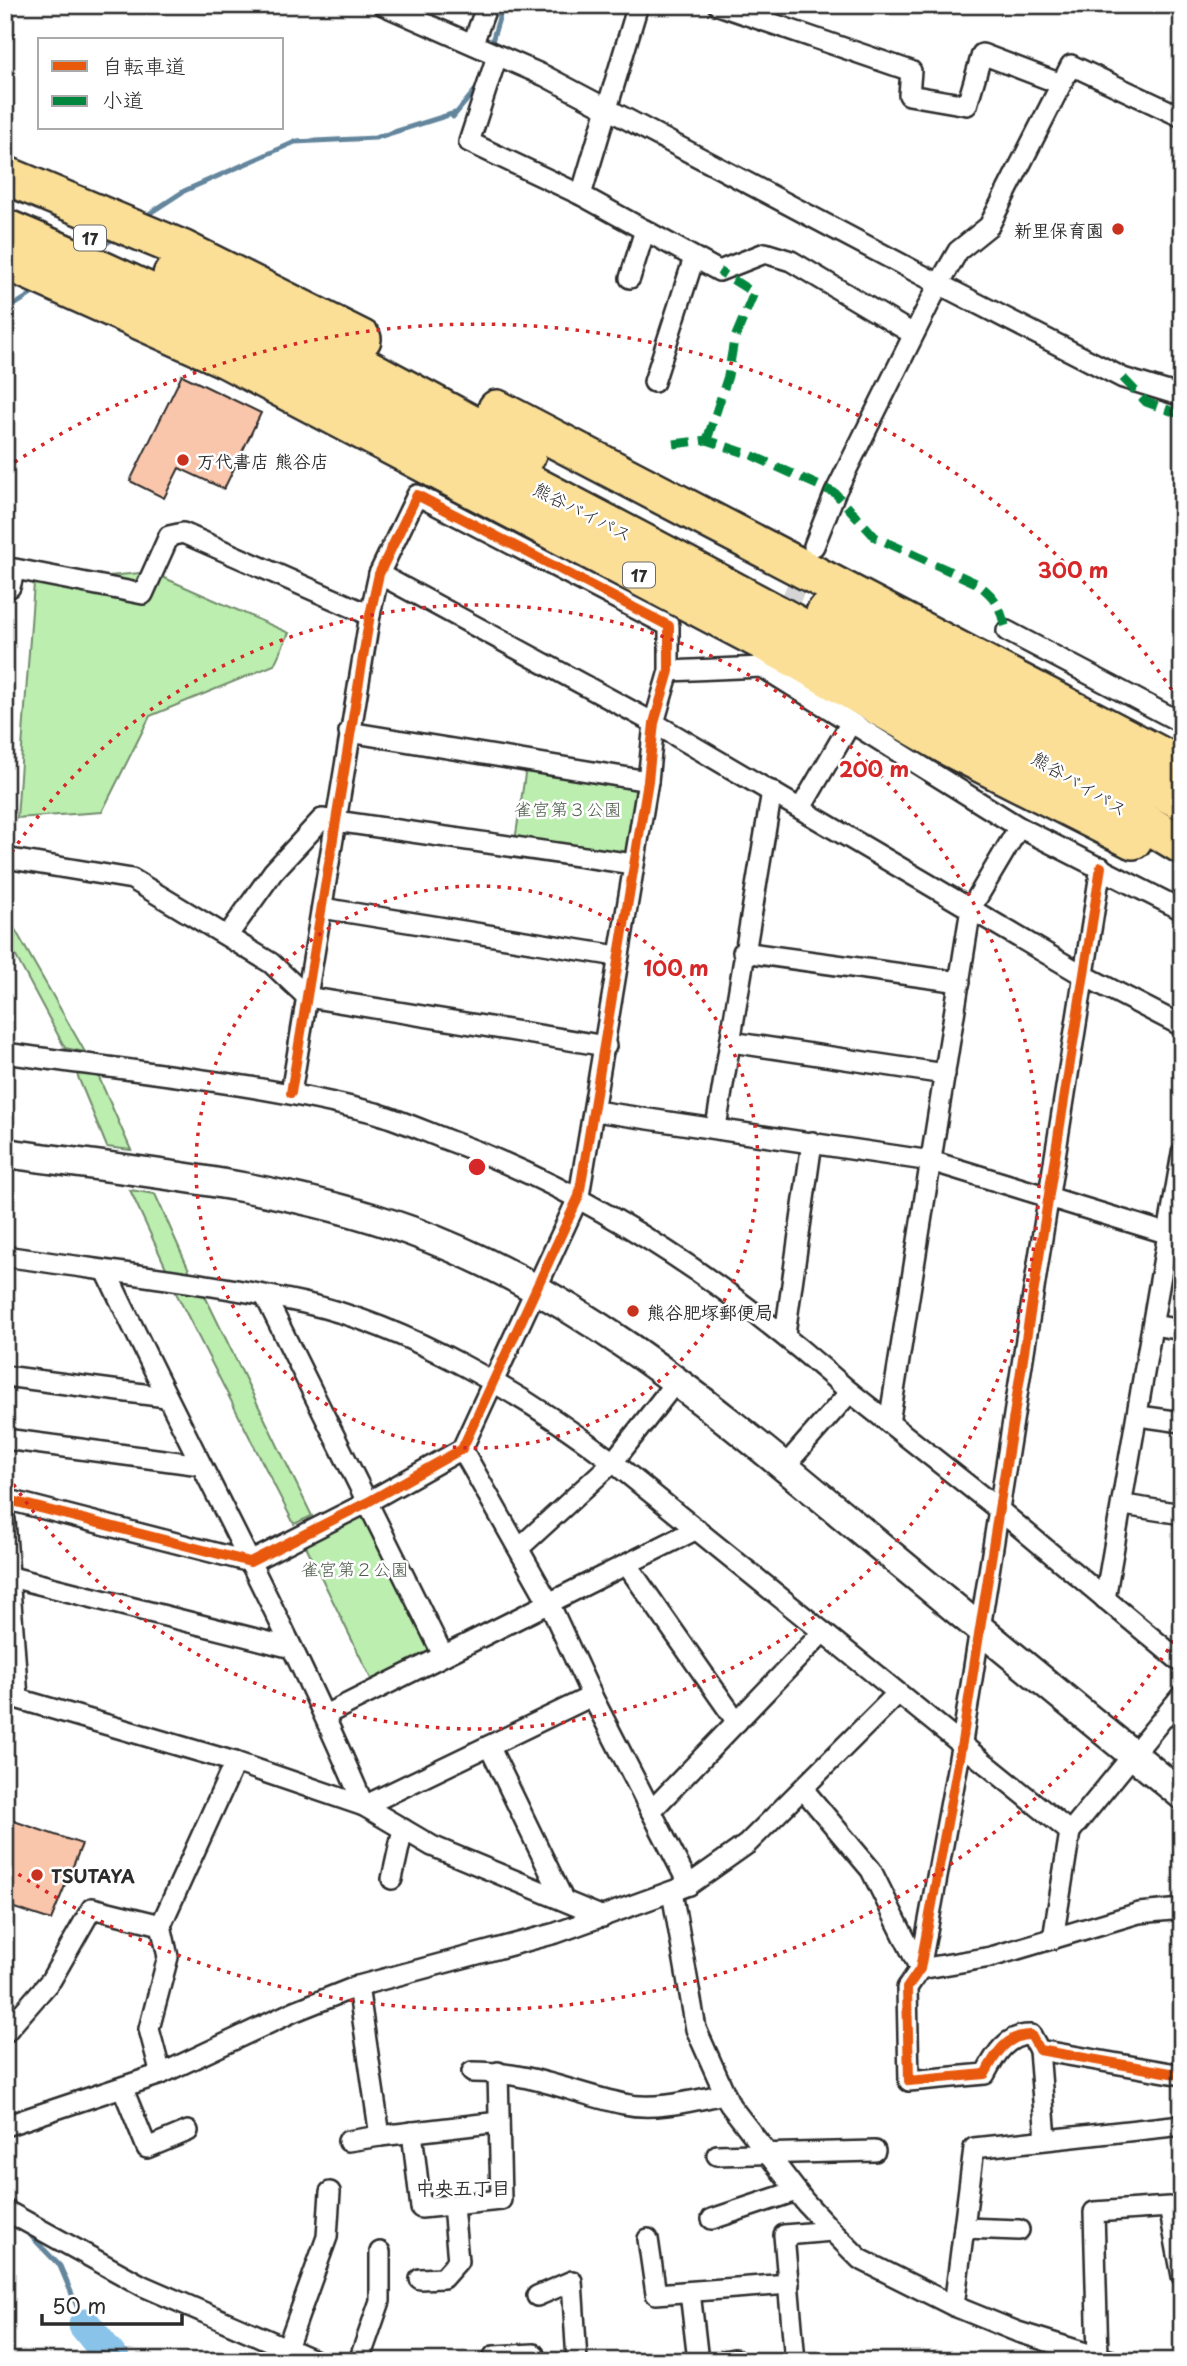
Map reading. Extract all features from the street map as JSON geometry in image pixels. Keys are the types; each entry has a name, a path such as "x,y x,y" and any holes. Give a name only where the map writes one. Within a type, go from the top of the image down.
{"highway":[{"name":"17","path":"5,175 115,222 173,275 290,301 1182,767"},
{"name":"熊谷バイパス","path":"5,201 173,275 348,358 1182,801"},
{"name":"熊谷バイパス","path":"5,228 173,275 340,385 716,580 1036,757 1182,845"},
{"name":"17","path":"5,260 44,275 226,359 791,656 962,754 1182,863"}],"street":[{"path":"383,5 545,76 1123,378 1182,396"},
{"path":"475,44 487,5"},
{"path":"580,195 638,5"},
{"path":"718,5 911,71 909,95 967,105 982,54 1061,84"},
{"path":"496,55 469,142 580,195 719,271 765,253 791,261 914,334"},
{"path":"814,545 835,494 939,284 958,251 989,226 1071,65 1182,117"},
{"path":"630,278 645,230"},
{"path":"654,382 694,258"},
{"path":"5,1499 250,1562 368,1502 462,1449 579,1196 596,1111 617,956 648,780 654,723 669,671 669,626 417,495 379,574 369,615 291,1093"},
{"path":"5,586 10,587 15,569 143,594 169,536 183,533 369,615"},
{"path":"379,574 654,723 1083,975 1182,1026"},
{"path":"1007,631 1182,723"},
{"path":"669,671 762,667 1019,827 1182,910"},
{"path":"801,808 850,724"},
{"path":"349,732 648,780"},
{"path":"716,1128 732,1042 743,952 772,791"},
{"path":"228,935 273,872 323,819 633,864"},
{"path":"889,1423 971,908 1019,827"},
{"path":"5,858 132,879 271,962 307,997 606,1046"},
{"path":"1046,2139 1039,2050 1031,2035 1021,2035 998,2050 985,2074 909,2081 907,1988 920,1969 962,1742 1101,867"},
{"path":"322,908 617,956"},
{"path":"743,952 960,982"},
{"path":"732,1042 945,1074"},
{"path":"5,1053 291,1093 378,1114 490,1155 579,1196 701,1273 785,1334 850,1392 998,1509 1182,1663"},
{"path":"596,1111 931,1161 1174,1237"},
{"path":"785,1334 812,1142"},
{"path":"5,1153 247,1187 342,1210 410,1231 536,1287 678,1379 1182,1795"},
{"path":"1105,1599 1124,1505 1153,1325 1174,1237 1182,1153"},
{"path":"5,1256 306,1304 400,1335 492,1381 566,1425 897,1694 962,1742 1070,1832"},
{"path":"106,1271 325,1715 364,1806"},
{"path":"265,1296 443,1655"},
{"path":"1153,1325 1182,1330"},
{"path":"5,1376 166,1397"},
{"path":"519,1548 613,1462 678,1379"},
{"path":"784,1467 850,1392"},
{"path":"1139,1416 1182,1422"},
{"path":"5,1440 201,1465"},
{"path":"462,1449 549,1603 592,1696 651,1811 680,1889 696,2029 725,2094 796,2191 860,2259 954,2306 1018,2332 1105,2359 1094,2213 1169,2207 1182,2276"},
{"path":"1124,1505 1182,1514"},
{"path":"5,1520 11,1577 12,1697 235,1762 364,1806 484,1870 562,1897 603,1917"},
{"path":"325,1715 697,1529"},
{"path":"627,1565 737,1722"},
{"path":"11,1577 292,1648"},
{"path":"651,1811 823,1632"},
{"path":"5,2126 123,2089 161,2074 295,2011 358,1986 556,1934 680,1889 747,1844 897,1694"},
{"path":"1053,1939 1070,1832 1182,1695"},
{"path":"364,1806 592,1696"},
{"path":"489,1746 562,1897"},
{"path":"161,2074 149,2029 168,1957 162,1925 235,1762"},
{"path":"803,1789 871,1870 920,1969"},
{"path":"392,1879 403,1829"},
{"path":"5,2033 51,1980 92,1908 162,1925"},
{"path":"920,1969 991,1957 1139,1913 1182,1909"},
{"path":"358,1986 380,2136"},
{"path":"1039,2050 1182,2075"},
{"path":"472,2072 530,2076 626,2105 676,2104 725,2094"},
{"path":"412,2132 421,2208 501,2200 498,2072"},
{"path":"123,2089 147,2148 188,2132"},
{"path":"348,2141 499,2122"},
{"path":"954,2306 974,2148 1182,2125"},
{"path":"717,2155 875,2151"},
{"path":"712,2219 796,2191"},
{"path":"287,2348 327,2237 330,2192"},
{"path":"420,2280 443,2278 458,2261 453,2206"},
{"path":"5,2210 143,2286 316,2361"},
{"path":"964,2228 1019,2230"},
{"path":"795,2361 783,2235 832,2231"},
{"path":"648,2239 656,2294 789,2284"},
{"path":"359,2361 380,2301 380,2252"},
{"path":"537,2296 572,2281 577,2361"},
{"path":"690,2292 698,2361"},
{"path":"494,2357 534,2354 535,2361"}],"green space":[{"path":"151,572 289,633 274,665 150,716 102,812 17,818 34,583"},
{"name":"雀宮第３公園","path":"527,761 642,779 627,858 515,841"},
{"path":"5,912 85,1052 65,1048 5,936"},
{"path":"76,1072 97,1073 131,1150 107,1147"},
{"path":"130,1190 155,1194 190,1272 168,1272"},
{"path":"174,1289 203,1292 312,1516 294,1524"},
{"name":"雀宮第２公園","path":"366,1512 432,1650 373,1683 304,1542"}],"building":[{"path":"182,375 261,413 224,489 179,468 164,498 130,481"},
{"name":"TSUTAYA","path":"5,1818 82,1844 51,1920 5,1905"}],"waterway":[{"path":"490,48 503,5"},
{"path":"144,217 184,191 295,142 375,138 455,113 453,117 477,88"},
{"path":"95,251 116,237"},
{"path":"5,311 38,290"},
{"path":"32,2237 60,2266 85,2325"},
{"path":"85,2325 114,2361"}],"tunnel":[{"path":"780,625 807,562"}],"marked path":[{"path":"707,440 728,376 734,340 754,293 719,271"},
{"path":"1123,378 1146,402 1182,415"},
{"path":"674,444 707,440 751,455 835,493 875,537 978,584 995,600 1007,631"}],"cycle path":[{"path":"5,1499 250,1562 368,1502 462,1449 579,1196 648,781 654,723 669,671 669,626 417,495 379,574 370,615 291,1093"},
{"path":"1101,867 962,1742 920,1969 907,1988 909,2081 985,2074 1003,2047 1015,2038 1031,2035 1039,2050 1182,2075"}],"place":[{"name":"新里保育園","path":"1118,229"},
{"name":"万代書店 熊谷店","path":"183,460"},
{"name":"熊谷肥塚郵便局","path":"633,1311"},
{"name":"TSUTAYA","path":"37,1875"}],"district":[{"name":"中央五丁目","path":"463,2187"}]}
